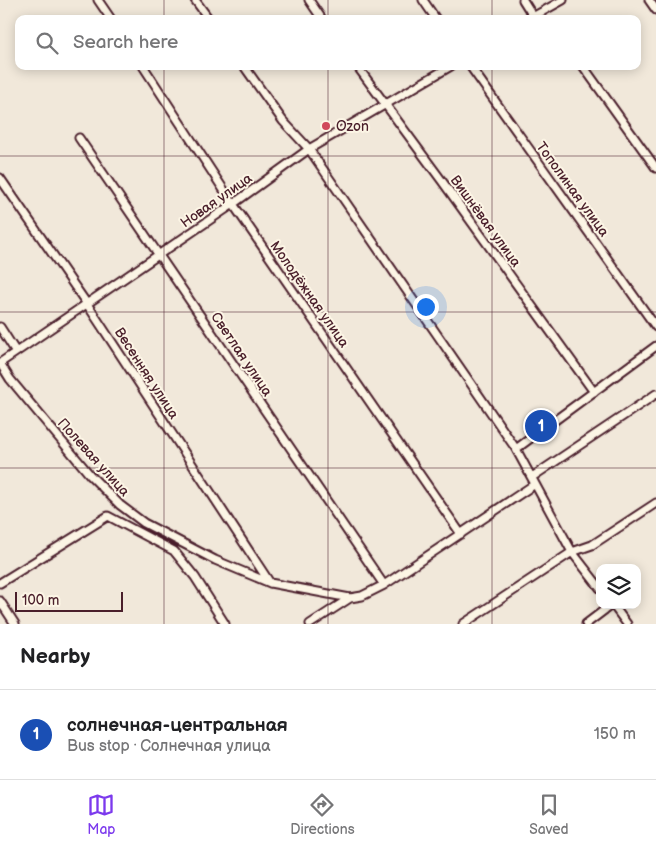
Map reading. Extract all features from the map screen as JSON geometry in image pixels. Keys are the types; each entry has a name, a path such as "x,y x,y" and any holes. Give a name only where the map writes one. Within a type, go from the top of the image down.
{"street":[{"path":"98,0 108,15"},
{"path":"196,0 206,15"},
{"path":"309,0 319,15"},
{"path":"423,0 433,15"},
{"path":"523,0 530,15"},
{"path":"536,15 563,0"},
{"path":"648,0 656,10"},
{"name":"Молодёжная улица","path":"145,70 233,204 461,534"},
{"path":"247,70 283,121 310,149 516,448 532,483 572,552 596,583"},
{"name":"Вишнёвая улица","path":"360,70 594,392"},
{"name":"Новая улица","path":"0,363 233,204 310,149 444,70"},
{"name":"Тополиная улица","path":"473,70 656,327"},
{"path":"586,70 656,168"},
{"name":"Светлая улица","path":"79,138 384,585"},
{"name":"Весенняя улица","path":"0,178 87,304 270,583"},
{"path":"0,327 16,352"},
{"path":"516,448 656,346"},
{"name":"Полевая улица","path":"0,363 10,379 90,475 120,505 144,523 215,560 270,583 350,598"},
{"path":"310,624 350,598 362,596 384,585 461,534 656,394"},
{"path":"463,624 572,552 592,545 656,503"},
{"path":"0,583 108,516 174,552 195,576 225,624"},
{"path":"174,539 174,552"},
{"path":"0,601 15,624"},
{"path":"586,624 607,609"},
{"path":"615,609 628,624"}],"place":[{"name":"Ozon","path":"326,126"},
{"name":"солнечная-центральная","path":"541,426"}]}
